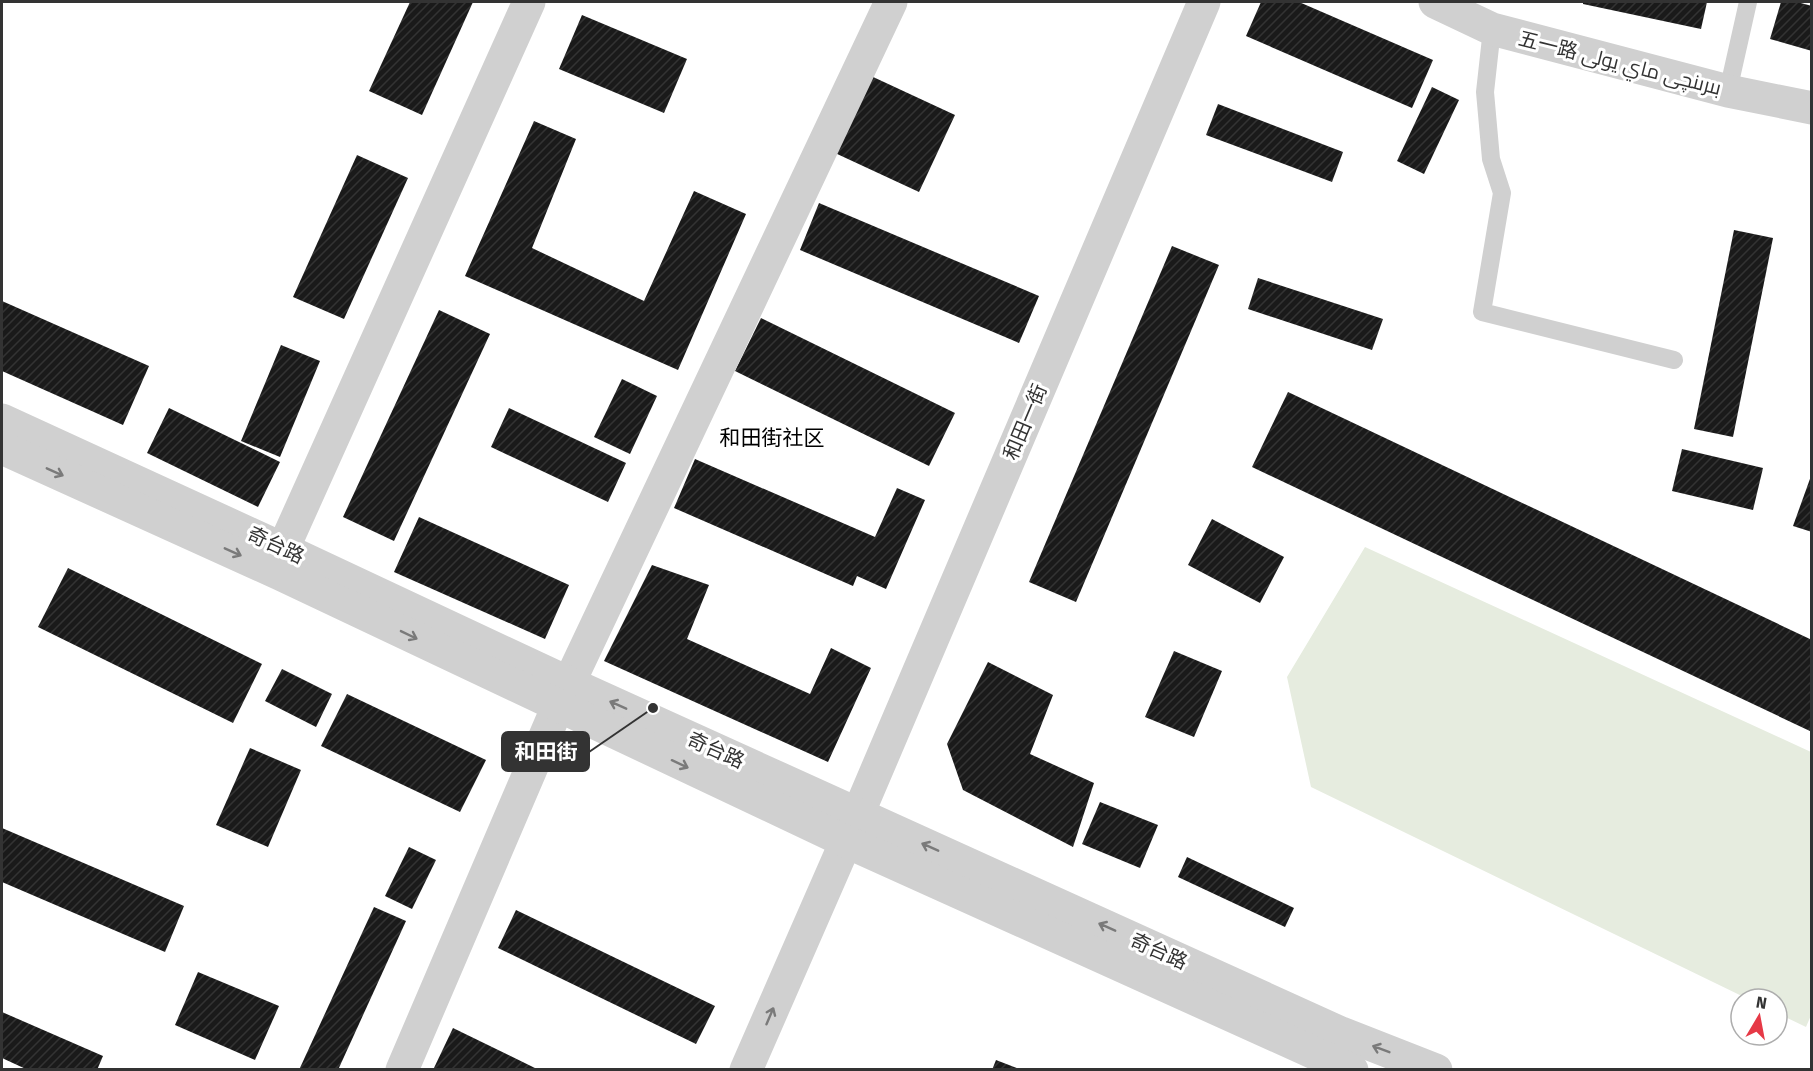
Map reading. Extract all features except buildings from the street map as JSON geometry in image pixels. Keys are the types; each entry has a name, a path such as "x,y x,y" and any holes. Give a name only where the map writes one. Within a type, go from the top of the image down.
{"street":[{"path":"283,549 529,2"},
{"path":"402,1070 564,695 891,2"},
{"name":"和田一街","path":"746,1070 852,828 1204,2"},
{"name":"五一路 بىرىنچى ماي يولى","path":"1435,2 1492,29 1728,91 1812,108"},
{"name":"奇台路","path":"2,420 283,549 564,695"},
{"name":"奇台路","path":"2,448 280,574 564,695 852,828 1352,1070"},
{"name":"奇台路","path":"852,828 1341,1033 1436,1070"}],"lane":[{"path":"1728,91 1748,2"},
{"path":"1492,29 1485,92 1491,159 1502,193 1482,312 1674,360"}],"shaded area":[{"path":"1365,547 1811,752 1812,1013 1806,1027 1789,1019 1789,987 1729,987 1729,990 1311,787 1287,677"}],"place":[{"name":"和田街","path":"653,708"}],"district":[{"name":"和田街社区","path":"772,438"}]}
